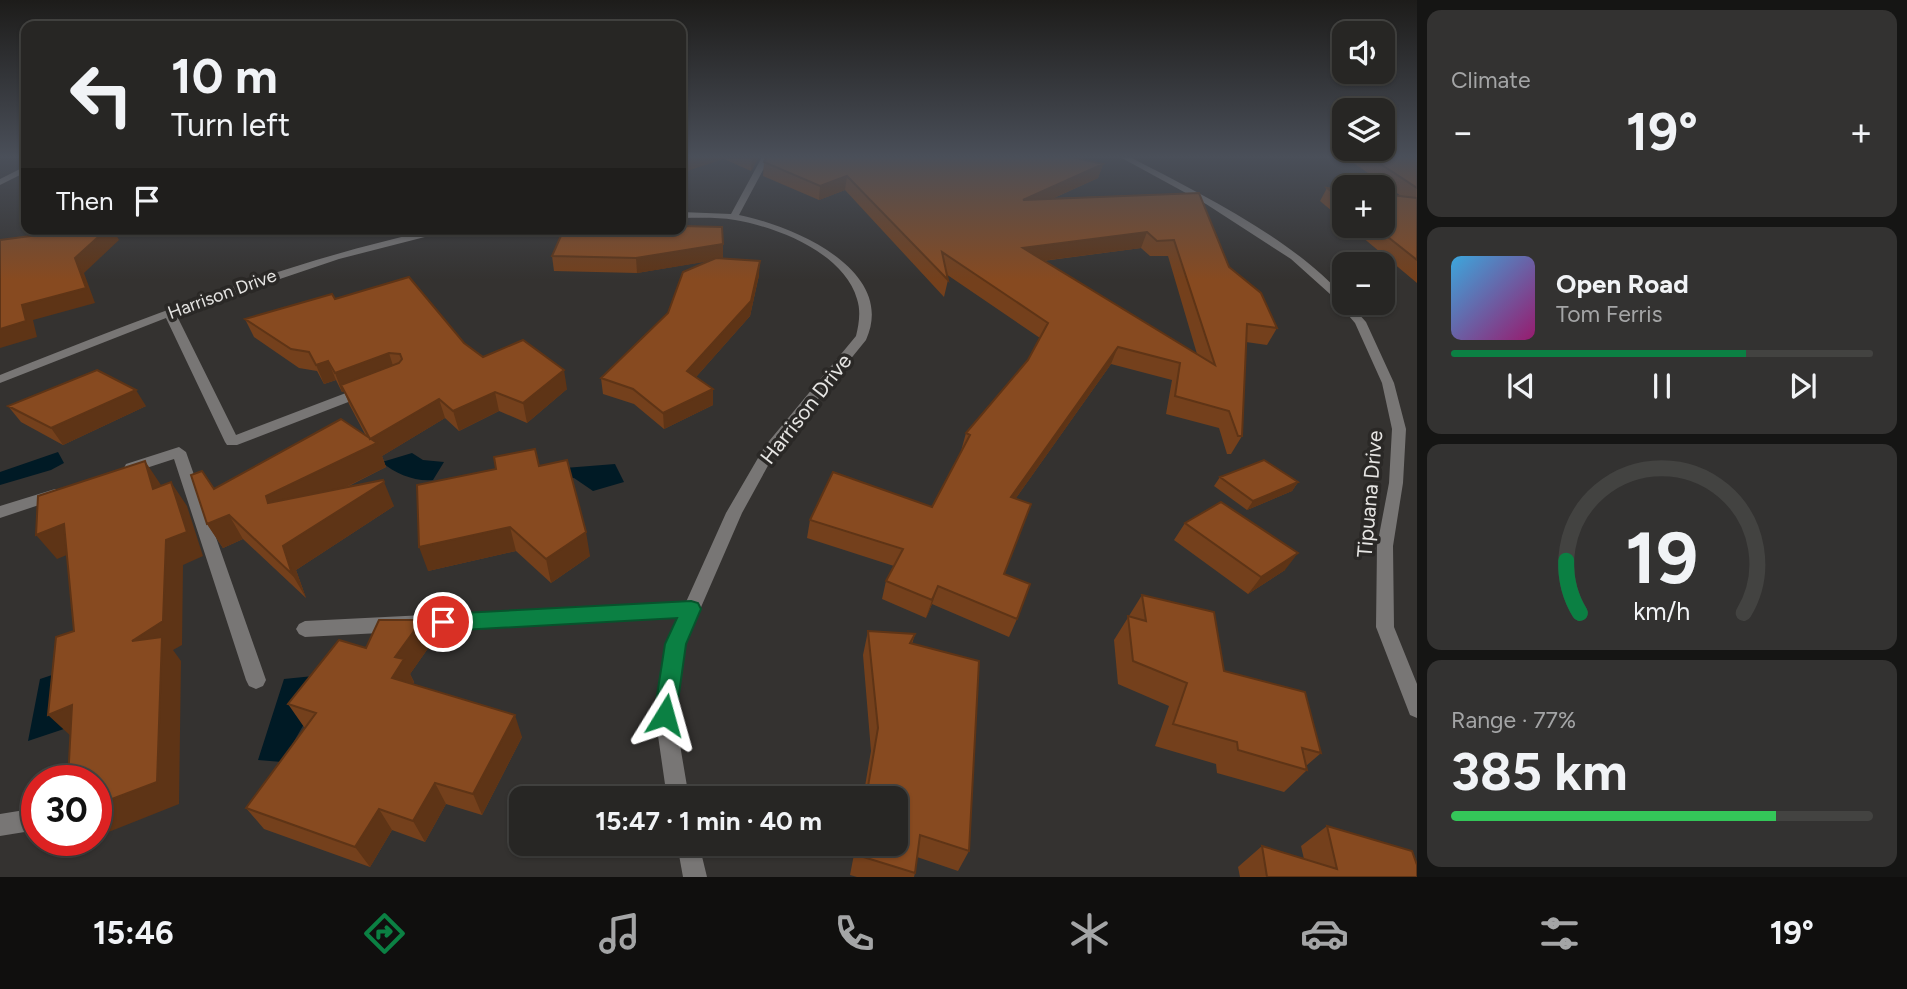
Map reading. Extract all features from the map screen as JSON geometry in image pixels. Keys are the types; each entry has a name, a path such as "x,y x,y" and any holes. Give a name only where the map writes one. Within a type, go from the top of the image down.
{"street":[{"path":"734,216 744,198"},
{"name":"Tipuana Drive","path":"1201,198 1295,257 1334,292 1360,322 1388,383 1399,429 1396,483 1385,546 1385,627 1417,709"},
{"name":"Harrison Drive","path":"676,786 665,715 676,644 734,513 770,449 862,337 866,314 862,295 851,276 831,258 777,228 734,216 686,215"},
{"name":"Harrison Drive","path":"0,379 169,313 320,259 425,235"},
{"path":"169,313 232,442 374,387"},
{"path":"115,474 178,452 256,680"},
{"path":"0,512 76,486"},
{"path":"304,629 691,609"},
{"path":"0,825 21,822"},
{"path":"691,856 695,877"}],"water":[{"path":"58,452 64,463 51,470 0,485 0,472"},
{"path":"412,453 423,460 444,462 433,480 406,476 382,462"},
{"path":"615,464 624,482 593,491 574,478 551,480 552,469"},
{"path":"73,668 64,729 28,741 40,679"},
{"path":"333,674 282,762 258,760 284,679"}],"building":[{"path":"868,198 1201,198 1229,267 1261,293 1277,328 1247,324 1242,436 1238,436 1229,411 1175,396 1180,363 1118,347 1011,497 1031,504 1004,574 1030,584 1017,619 938,586 932,600 886,581 903,549 810,520 833,472 932,507 970,435 966,433 1028,360 1048,323 942,252 948,280","holes":["1147,232 1157,241 1174,240 1215,365 1023,248"]},
{"path":"1395,198 1417,198 1417,260 1389,238 1395,238"},
{"path":"686,226 722,227 723,244 636,258 552,256 561,235 686,235"},
{"path":"38,235 100,235 75,258 86,288 22,305 26,321 0,329 0,240"},
{"path":"716,258 760,261 751,301 687,371 713,389 663,413 633,389 601,378 668,313 683,272"},
{"path":"409,277 464,343 483,357 523,340 564,370 523,403 495,392 453,411 439,399 370,439 341,385 399,363 402,359 400,354 389,353 335,373 328,361 316,365 309,352 291,349 245,319 332,294 335,299"},
{"path":"97,370 136,390 51,428 8,406"},
{"path":"341,419 377,443 266,496 268,503 383,480 384,482 283,546 292,574 229,515 207,524 191,475 202,471 214,489"},
{"path":"535,449 539,466 567,460 586,532 546,559 510,527 419,547 417,485 496,469 494,457"},
{"path":"1264,460 1298,482 1253,501 1220,477"},
{"path":"145,461 153,489 171,482 187,532 166,540 163,621 132,641 162,637 157,782 112,799 112,765 69,765 72,705 48,715 56,637 74,631 64,524 36,535 38,496"},
{"path":"1221,502 1298,553 1261,577 1185,523"},
{"path":"1142,595 1214,612 1224,671 1305,692 1321,753 1302,748 1307,770 1238,750 1237,742 1173,724 1187,683 1133,661 1128,616 1146,621"},
{"path":"379,620 422,620 395,657 404,659 392,678 515,715 473,794 435,783 413,821 379,809 355,847 246,808 316,713 288,704 339,640 366,648"},
{"path":"868,631 915,634 910,643 979,661 969,851 920,835 915,873 860,856 908,856 908,786 868,786 878,728"},
{"path":"1327,826 1412,851 1417,865 1417,877 1267,877 1262,846 1337,869"}],"route":[{"path":"443,622 691,609 676,644 665,715"}]}
